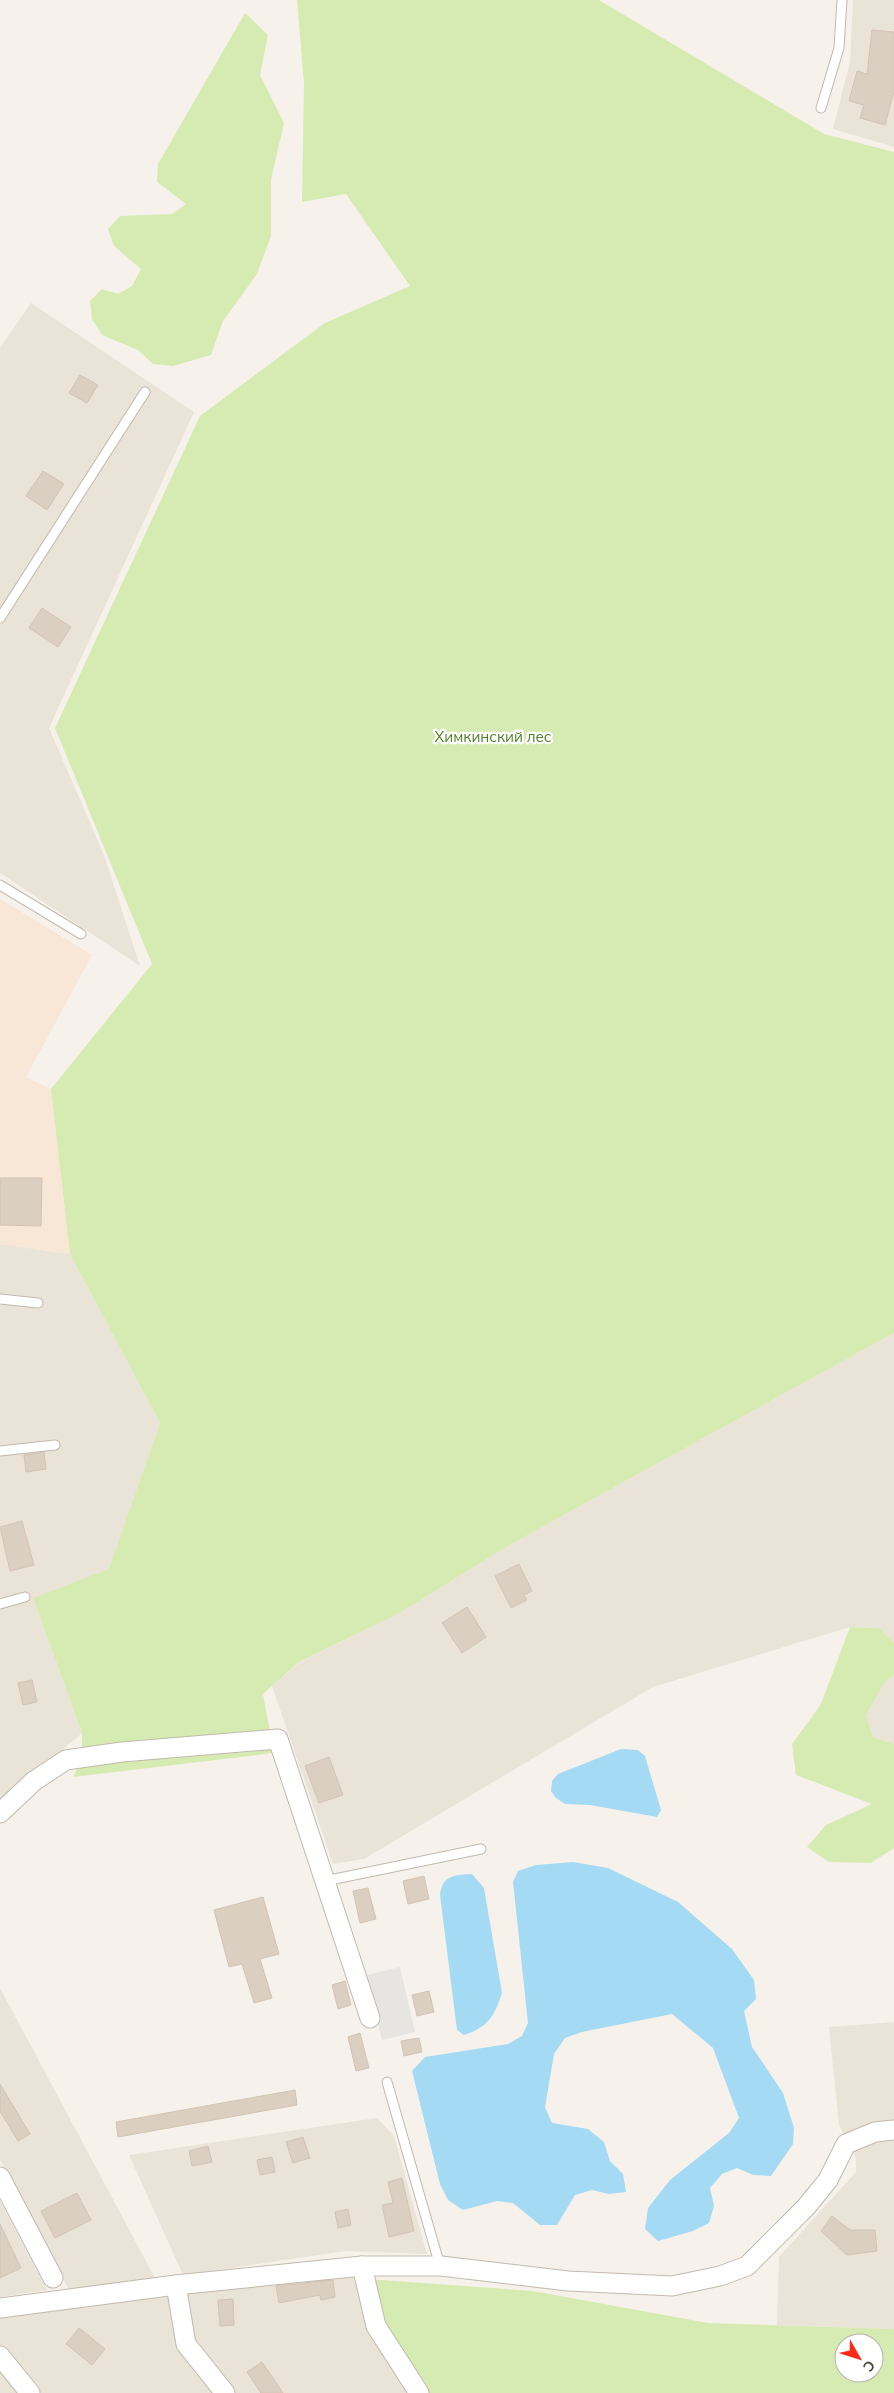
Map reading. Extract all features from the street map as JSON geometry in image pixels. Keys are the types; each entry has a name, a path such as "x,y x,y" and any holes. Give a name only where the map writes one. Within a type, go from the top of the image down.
{"street":[{"path":"0,1814 34,1781 66,1760 122,1752 278,1739 370,2018"},
{"path":"0,2308 176,2284 362,2266 440,2266 568,2281 672,2286 720,2276 747,2266 806,2207 828,2180 846,2144 875,2132 894,2130"},
{"path":"0,2177 53,2278"},
{"path":"362,2266 376,2326 419,2393"},
{"path":"176,2284 186,2344 225,2393"},
{"path":"0,2356 30,2393"}],"lane":[{"path":"821,108 839,48 842,0"},
{"path":"0,618 145,392"},
{"path":"0,885 81,934"},
{"path":"0,1299 38,1303"},
{"path":"0,1451 55,1445"},
{"path":"0,1604 25,1597"},
{"path":"325,1881 481,1849"},
{"path":"387,2082 440,2266"}],"shaded area":[{"path":"853,0 894,0 894,147 833,129 850,62"},
{"path":"31,303 194,412 49,728 104,855 140,966 0,873 0,348"},
{"path":"0,899 92,955 26,1077 51,1089 70,1254 0,1244"},
{"path":"0,1244 70,1254 160,1423 109,1570 33,1598 82,1733 0,1803"},
{"path":"894,1333 894,1643 879,1628 850,1627 653,1687 364,1859 333,1864 272,1686 300,1662 396,1615 513,1543"},
{"path":"894,1675 894,1744 873,1737 866,1715 885,1682"},
{"path":"400,1967 415,2032 382,2040 366,1975"},
{"path":"0,1988 155,2278 69,2290 0,2160"},
{"path":"894,2022 894,2329 777,2325 779,2257 856,2172 856,2158 839,2125 829,2027"},
{"path":"377,2118 394,2136 427,2254 346,2251 183,2275 129,2155"},
{"path":"0,2201 47,2290 0,2297"},
{"path":"336,2275 354,2278 371,2328 419,2393 0,2393 0,2318"}],"green space":[{"name":"Химкинский лес","path":"297,0 599,0 824,134 894,152 894,1333 513,1543 396,1615 299,1662 263,1694 274,1753 73,1777 82,1758 82,1733 33,1598 109,1569 160,1423 70,1254 51,1089 152,964 55,728 200,416 325,323 410,286 346,194 302,202 304,84"},
{"path":"245,13 268,35 260,75 284,123 271,180 271,236 257,274 223,321 211,355 173,366 153,364 138,350 102,335 92,319 90,301 102,289 118,294 132,286 141,269 114,246 108,229 120,216 172,214 186,204 157,182 158,164"},
{"path":"850,1627 879,1628 894,1643 894,1675 885,1682 866,1715 873,1737 894,1744 894,1848 871,1863 829,1862 807,1847 826,1825 872,1804 796,1775 792,1744 821,1704"},
{"path":"354,2278 533,2291 708,2323 894,2329 894,2393 419,2393 371,2328"}],"water":[{"path":"621,1749 638,1750 645,1756 661,1810 657,1817 590,1805 565,1804 556,1798 551,1791 552,1781 558,1774"},
{"path":"573,1862 608,1868 678,1902 732,1949 754,1980 756,1999 744,2011 752,2047 783,2093 794,2128 793,2144 771,2176 753,2175 737,2168 722,2174 710,2188 714,2206 709,2223 693,2231 658,2241 645,2229 648,2208 670,2180 729,2133 739,2118 713,2048 672,2014 582,2032 565,2038 554,2054 545,2107 552,2123 588,2129 604,2142 610,2161 623,2174 626,2192 609,2194 592,2190 575,2195 557,2225 540,2225 513,2203 497,2201 463,2210 448,2200 440,2184 412,2071 425,2057 508,2044 522,2036 528,2023 513,1882 518,1871 536,1865"},
{"path":"472,1874 484,1888 502,1993 496,2009 489,2020 479,2028 464,2035 457,2030 440,1895 443,1883 450,1877"}],"building":[{"path":"872,30 894,32 894,92 885,125 860,118 864,105 849,101 857,71 867,74"},
{"path":"80,375 98,385 87,403 69,393"},
{"path":"43,471 64,484 47,510 26,496"},
{"path":"42,608 71,627 58,647 29,628"},
{"path":"0,1178 42,1178 41,1226 0,1225"},
{"path":"44,1452 46,1469 26,1472 24,1455"},
{"path":"22,1521 34,1565 10,1571 0,1527"},
{"path":"519,1564 532,1591 524,1595 527,1600 511,1608 495,1576"},
{"path":"467,1607 486,1637 462,1653 442,1623"},
{"path":"32,1680 37,1702 23,1705 18,1683"},
{"path":"329,1757 343,1795 319,1803 305,1766"},
{"path":"424,1876 429,1899 408,1904 403,1881"},
{"path":"368,1888 376,1919 360,1923 353,1891"},
{"path":"263,1897 279,1954 260,1959 272,1998 254,2003 242,1964 229,1967 214,1910"},
{"path":"345,1981 351,2005 338,2009 332,1985"},
{"path":"429,1991 434,2012 417,2016 412,1995"},
{"path":"360,2033 369,2068 356,2071 348,2037"},
{"path":"419,2038 422,2052 404,2056 401,2041"},
{"path":"0,2084 30,2134 18,2141 0,2111"},
{"path":"295,2090 297,2105 118,2137 116,2122"},
{"path":"303,2137 310,2158 293,2163 286,2142"},
{"path":"208,2146 212,2162 192,2166 189,2151"},
{"path":"272,2157 275,2172 260,2175 257,2160"},
{"path":"402,2178 414,2231 389,2237 382,2205 393,2203 388,2182"},
{"path":"77,2193 91,2220 55,2238 41,2211"},
{"path":"348,2209 351,2225 338,2228 335,2212"},
{"path":"832,2216 850,2230 875,2230 877,2251 847,2255 821,2231"},
{"path":"0,2224 21,2268 0,2278"},
{"path":"333,2280 335,2297 321,2300 320,2295 279,2303 276,2286"},
{"path":"233,2299 234,2325 220,2326 218,2300"},
{"path":"79,2328 105,2349 92,2365 66,2344"},
{"path":"262,2362 283,2393 261,2393 247,2372"}]}
